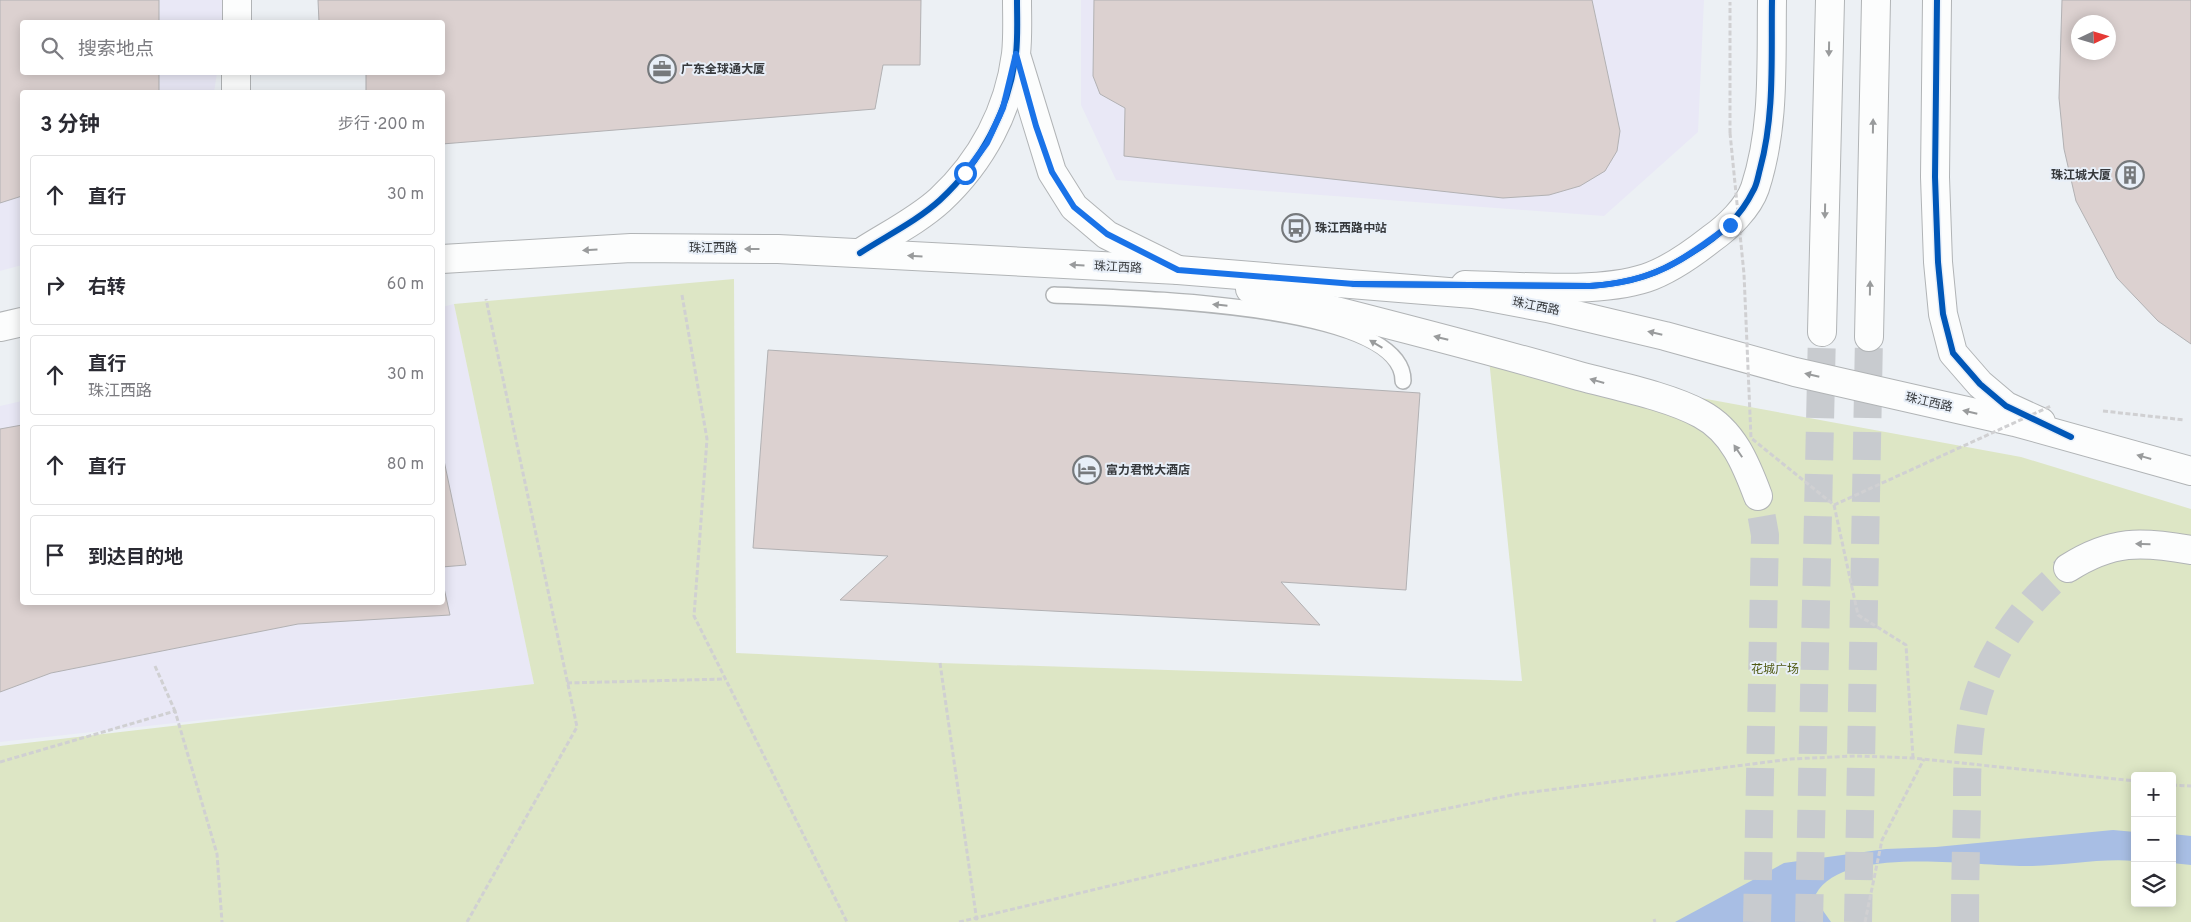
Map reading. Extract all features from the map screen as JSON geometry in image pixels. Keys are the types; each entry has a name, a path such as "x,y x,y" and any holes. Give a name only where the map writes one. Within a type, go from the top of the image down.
{"main road":[{"path":"237,0 237,20"},
{"path":"860,253 939,201 965,173 987,143 1003,108 1016,54 1017,0"},
{"path":"1354,284 1580,286 1617,284 1646,278 1673,266 1730,225 1754,190 1764,156 1771,112 1772,0"},
{"path":"1822,332 1830,0"},
{"path":"1869,337 1876,0"},
{"path":"1937,0 1935,177 1938,262 1943,314 1953,352 1980,384 2006,406 2071,437"},
{"path":"1016,54 1036,126 1052,172 1074,207 1107,234 1178,270 1490,350 1667,401 1701,414 1726,433 1746,462 1758,496"},
{"path":"236,75 236,90"},
{"name":"珠江西路","path":"445,259 631,248 778,249 1178,270 1473,294 1547,308 1666,336 1795,372 2071,437 2191,471"},
{"path":"0,327 20,322"},
{"path":"2068,568 2090,554 2112,546 2138,544 2191,550"}],"lane":[{"path":"1054,295 1202,303 1256,309 1311,320 1354,331 1389,352 1403,374 1403,382"}],"path":[{"path":"1730,2 1730,133 1744,274 1751,438 1834,505 1858,615 1906,645 1913,758"},
{"path":"682,295 707,439 694,616 847,922"},
{"path":"467,922 577,727 486,299"},
{"path":"1834,505 2051,406 2060,407"},
{"path":"2098,411 2185,420"},
{"path":"940,663 977,920"},
{"path":"155,666 175,711 217,854 222,922"},
{"path":"568,683 725,679"},
{"path":"0,762 175,711"},
{"path":"959,922 977,920 1343,830 1517,794 1791,759 1855,756 1913,758 2131,780"},
{"path":"1865,922 1882,840 1924,759"},
{"path":"2176,785 2191,786"}],"shaded area":[{"path":"0,0 222,0 222,20 20,20 20,75 217,75 214,90 20,90 20,266 0,271"},
{"path":"1081,0 1704,0 1698,132 1604,216 1116,180 1081,105"},
{"path":"454,304 534,684 0,742 0,406 20,401 20,605 445,605 445,306"}],"green space":[{"name":"花城广场","path":"734,279 736,653 940,663 1522,681 1489,359 2021,457 2191,509 2191,922 0,922 0,746 534,684 454,304"}],"water":[{"path":"2113,830 2131,832 2131,861 2028,866 1913,862 1882,863 1853,869 1831,878 1816,894 1819,905 1831,922 1675,922 1784,863 1886,849 1936,847"},
{"path":"2176,834 2191,836 2191,865 2176,863"}],"building":[{"path":"0,0 159,0 159,20 20,20 20,75 159,75 159,90 20,90 20,197 0,203"},
{"name":"广东全球通大厦","path":"318,0 921,0 920,65 883,65 875,109 445,144 445,90 366,90 366,75 445,75 445,20 319,20"},
{"path":"1094,0 1592,0 1620,131 1617,151 1605,171 1580,186 1549,195 1503,198 1124,156 1125,108 1100,94 1093,76"},
{"name":"珠江城大厦","path":"2062,0 2191,0 2191,344 2158,321 2117,278 2076,201 2064,149 2059,98"},
{"name":"富力君悦大酒店","path":"768,350 1420,393 1406,590 1281,582 1320,625 840,600 888,556 753,548"},
{"path":"20,425 20,605 445,605 445,592 450,615 298,624 51,673 0,692 0,429"},
{"path":"445,465 466,565 445,567"}],"tunnel":[{"path":"1809,922 1822,332"},
{"path":"1858,922 1869,337"},
{"path":"1757,922 1765,535 1758,496"},
{"path":"1965,922 1968,756 1970,730 1975,705 1981,685 2011,629 2038,596 2068,568"}],"cycle path":[{"path":"860,253 931,208 955,185 981,151 1000,115 1012,75 1017,47 1017,0"},
{"path":"1354,284 1605,285 1631,280 1656,272 1668,267 1702,246 1728,226 1742,210 1756,183 1765,148 1770,106 1772,0"},
{"path":"1937,0 1935,177 1938,262 1943,314 1953,353 1980,384 2006,406 2071,437"}],"place":[{"name":"广东全球通大厦","path":"662,69"},
{"name":"珠江城大厦","path":"2130,175"},
{"name":"珠江西路中站","path":"1296,228"},
{"name":"富力君悦大酒店","path":"1087,470"}],"route":[{"path":"965,173 987,143 1003,108 1016,54 1036,126 1052,172 1074,207 1107,234 1178,270 1354,284 1590,286 1617,284 1646,278 1673,266 1730,225"}]}
